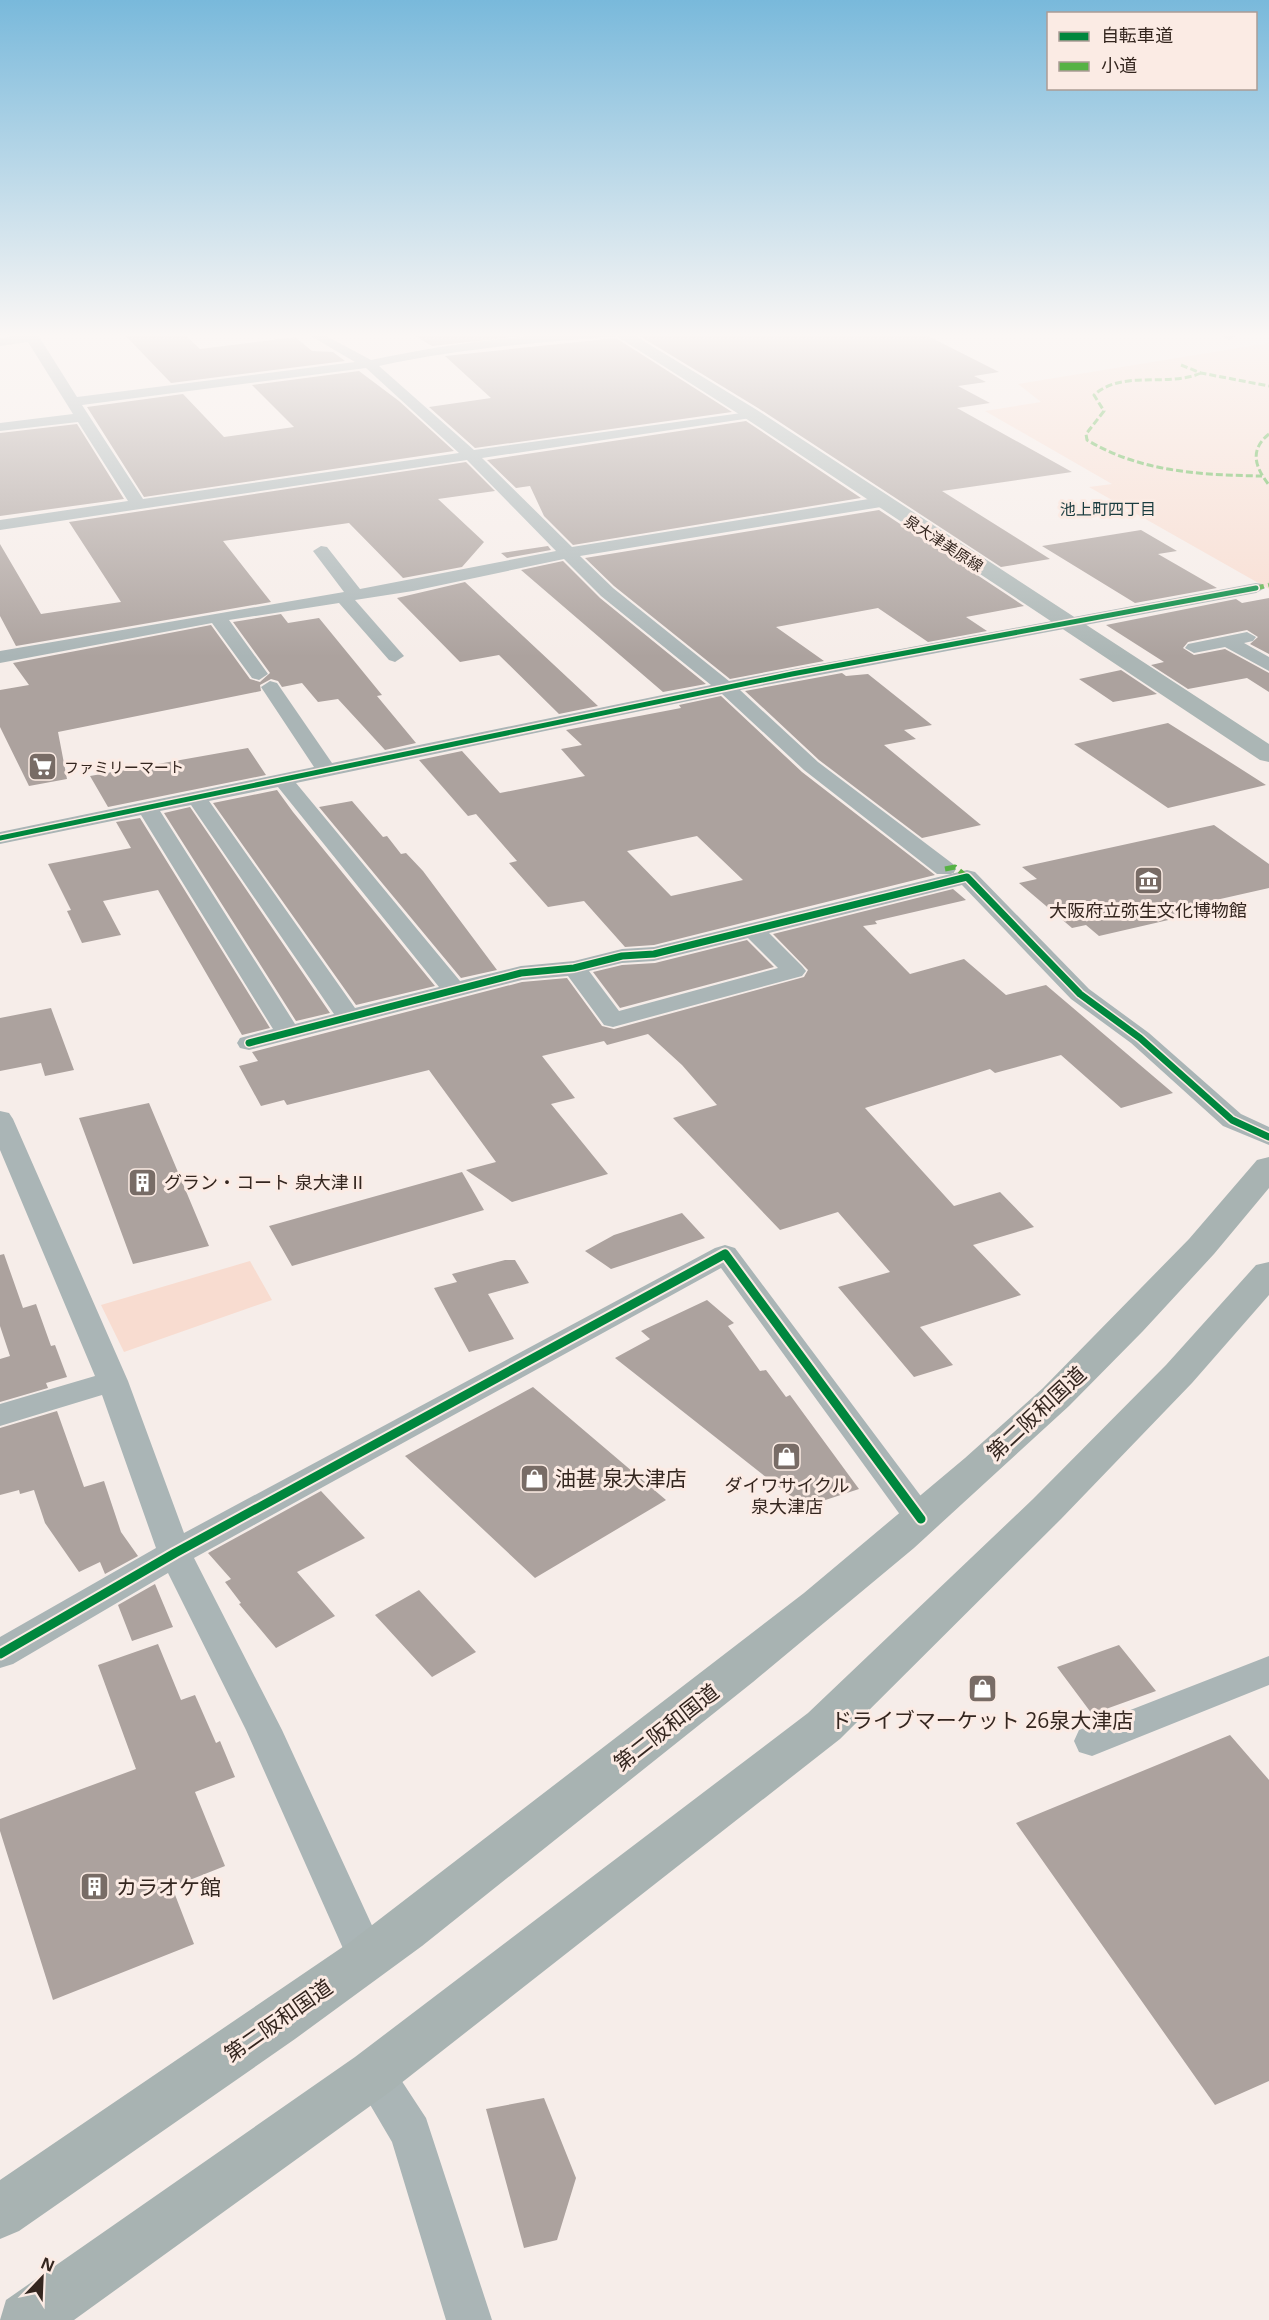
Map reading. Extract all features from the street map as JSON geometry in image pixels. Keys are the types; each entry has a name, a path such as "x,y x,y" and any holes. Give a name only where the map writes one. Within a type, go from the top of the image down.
{"highway":[{"name":"第二阪和国道","path":"0,2212 367,1958 768,1648 921,1519 1113,1342 1216,1233 1269,1167"},
{"path":"26,2320 373,2074 824,1726 1047,1509 1179,1374 1269,1273"}],"main road":[{"name":"泉大津美原線","path":"790,440 1269,755"}],"street":[{"path":"98,440 138,504"},
{"path":"454,440 632,614 727,689 811,766 945,869"},
{"path":"0,525 571,440"},
{"path":"0,657 217,617 413,586 568,553 881,502"},
{"path":"321,551 376,635 395,656"},
{"path":"0,838 328,772 792,674 1068,625 1256,588"},
{"path":"217,617 328,772"},
{"path":"354,639 376,635"},
{"path":"1194,648 1247,637"},
{"path":"1227,641 1269,666"},
{"path":"284,781 454,990"},
{"path":"197,798 349,1017"},
{"path":"147,808 288,1033"},
{"path":"249,1043 521,973 574,968 622,956 654,954 967,878 1080,994 1140,1038 1232,1120 1269,1137"},
{"path":"574,968 613,1020 794,971 754,930"},
{"path":"1,1127 113,1381 176,1553 264,1730 367,1958"},
{"path":"0,1654 176,1553 725,1254 921,1519"},
{"path":"0,1415 113,1381"},
{"path":"1092,1741 1269,1670"},
{"path":"373,2074 414,2141 469,2320"}],"shaded area":[{"path":"1036,440 1269,440 1269,589 1089,487 1112,484"},
{"path":"250,1261 272,1300 124,1352 101,1305"}],"building":[{"path":"0,440 87,440 124,499 0,516"},
{"path":"108,440 442,440 454,451 144,497"},
{"path":"466,440 530,440 475,448"},
{"path":"618,440 775,440 861,498 573,545 544,516 530,486 516,488 487,460"},
{"path":"807,440 1015,440 1072,472 942,491 1050,559 1001,567"},
{"path":"466,462 495,491 438,499 484,542 462,567 403,578 349,523 223,541 271,602 16,646 0,616 0,544 41,614 121,602 69,522"},
{"path":"879,510 1024,606 966,617 987,631 928,642 878,608 776,627 824,661 730,679 614,586 585,558"},
{"path":"1141,530 1177,551 1158,554 1217,588 1135,603 1042,546"},
{"path":"548,546 551,550 507,558 501,553"},
{"path":"563,561 600,598 706,684 663,692 521,570"},
{"path":"465,582 598,706 559,714 499,655 460,662 397,598"},
{"path":"1269,598 1269,654 1250,644 1258,637 1247,630 1188,642 1183,648 1194,655 1225,649 1269,673 1269,692 1247,678 1188,689 1151,665 1164,662 1106,625 1236,599 1242,603"},
{"path":"281,614 288,623 319,618 382,695 377,696 416,743 385,750 338,699 318,702 302,683 282,687 278,681 271,679 260,685 261,691 58,732 67,779 29,786 0,727 0,690 29,685 13,663 211,625 250,679 260,682 270,673 233,622"},
{"path":"1121,670 1157,694 1113,702 1079,679"},
{"path":"842,673 846,676 868,674 932,725 904,730 916,739 884,745 981,825 922,838 819,760 745,691"},
{"path":"721,696 802,772 935,875 654,945 625,947 584,901 548,907 509,863 517,861 476,814 468,816 419,760 462,751 500,793 585,776 561,749 582,745 566,730 681,708 679,705","holes":["697,836 743,880 671,896 627,851"]},
{"path":"1168,723 1266,785 1168,808 1074,744"},
{"path":"248,748 266,775 108,807 90,776"},
{"path":"277,790 435,986 356,1005 213,803"},
{"path":"352,801 383,837 387,836 401,854 406,853 423,871 497,970 461,978 319,807"},
{"path":"190,807 330,1013 296,1021 164,813"},
{"path":"140,818 270,1028 242,1035 158,890 103,901 121,935 82,943 67,911 71,910 48,864 131,848 116,822"},
{"name":"大阪府立弥生文化博物館","path":"1214,825 1269,864 1269,888 1207,902 1216,909 1099,936 1086,925 1072,928 1019,883 1037,879 1022,867"},
{"path":"953,889 966,900 875,921 877,924 863,926 910,974 964,959 1006,995 1046,985 1173,1093 1121,1108 1061,1055 995,1073 990,1069 865,1108 954,1206 1000,1192 1034,1227 973,1245 1021,1295 920,1327 953,1365 914,1377 838,1287 890,1272 838,1212 780,1230 673,1118 717,1105 682,1065 648,1034 607,1045 604,1041 542,1056 575,1098 551,1104 608,1174 512,1202 466,1170 496,1162 429,1070 287,1105 284,1100 261,1106 239,1066 258,1061 252,1052 522,982 567,978 602,1026 614,1029 804,977 808,970 773,934"},
{"path":"747,940 774,967 620,1008 593,972 622,965 655,963"},
{"path":"51,1008 74,1070 45,1076 41,1063 0,1071 0,1018"},
{"name":"グラン・コート 泉大津Ⅱ","path":"149,1103 209,1246 133,1264 79,1118"},
{"path":"462,1172 484,1210 292,1266 269,1226"},
{"path":"682,1213 705,1238 611,1269 585,1251 614,1235"},
{"path":"4,1254 23,1308 36,1304 51,1346 55,1345 67,1377 46,1383 48,1388 0,1402 0,1359 10,1356 0,1326 0,1255"},
{"path":"505,1260 515,1260 529,1283 488,1294 514,1339 469,1352 434,1288 457,1282 452,1274"},
{"path":"707,1300 734,1323 728,1326 760,1371 766,1370 786,1397 790,1395 859,1489 804,1507 615,1358 650,1339 641,1331"},
{"name":"油甚 泉大津店","path":"533,1387 666,1500 535,1578 405,1456"},
{"path":"57,1411 84,1487 104,1481 121,1532 138,1556 105,1574 100,1562 79,1572 45,1523 34,1490 20,1494 19,1490 0,1495 0,1428"},
{"path":"321,1491 365,1538 297,1572 335,1616 276,1648 239,1604 241,1603 225,1582 231,1579 208,1553"},
{"path":"155,1584 173,1627 132,1641 118,1605"},
{"path":"419,1590 476,1652 432,1677 375,1615"},
{"name":"カラオケ館","path":"158,1644 181,1700 195,1695 216,1743 220,1741 235,1777 195,1792 225,1866 172,1887 194,1944 53,2000 0,1831 0,1819 136,1769 98,1665"},
{"path":"1119,1645 1156,1691 1092,1714 1057,1667"},
{"path":"1230,1735 1269,1780 1269,2081 1215,2105 1016,1823"},
{"path":"544,2098 576,2178 557,2240 524,2248 486,2109"}],"marked path":[{"path":"1087,440 1125,459 1171,470 1218,475 1262,476"},
{"path":"1262,440 1257,446 1255,459 1269,485"},
{"path":"1256,588 1269,585"},
{"path":"945,869 955,867 967,877"}],"cycle path":[{"path":"0,838 792,674 1256,588"},
{"path":"249,1043 521,973 574,968 622,956 654,954 967,877 1080,994 1140,1038 1232,1120 1269,1137"},
{"path":"0,1654 175,1553 725,1254 921,1519"}],"place":[{"name":"ファミリーマート","path":"43,767"},
{"name":"大阪府立弥生文化博物館","path":"1148,881"},
{"name":"グラン・コート 泉大津Ⅱ","path":"143,1182"},
{"name":"ダイワサイクル 泉大津店","path":"787,1456"},
{"name":"油甚 泉大津店","path":"534,1478"},
{"name":"ドライブマーケット 26泉大津店","path":"982,1689"},
{"name":"カラオケ館","path":"95,1887"}],"district":[{"name":"池上町四丁目","path":"1108,509"}]}
